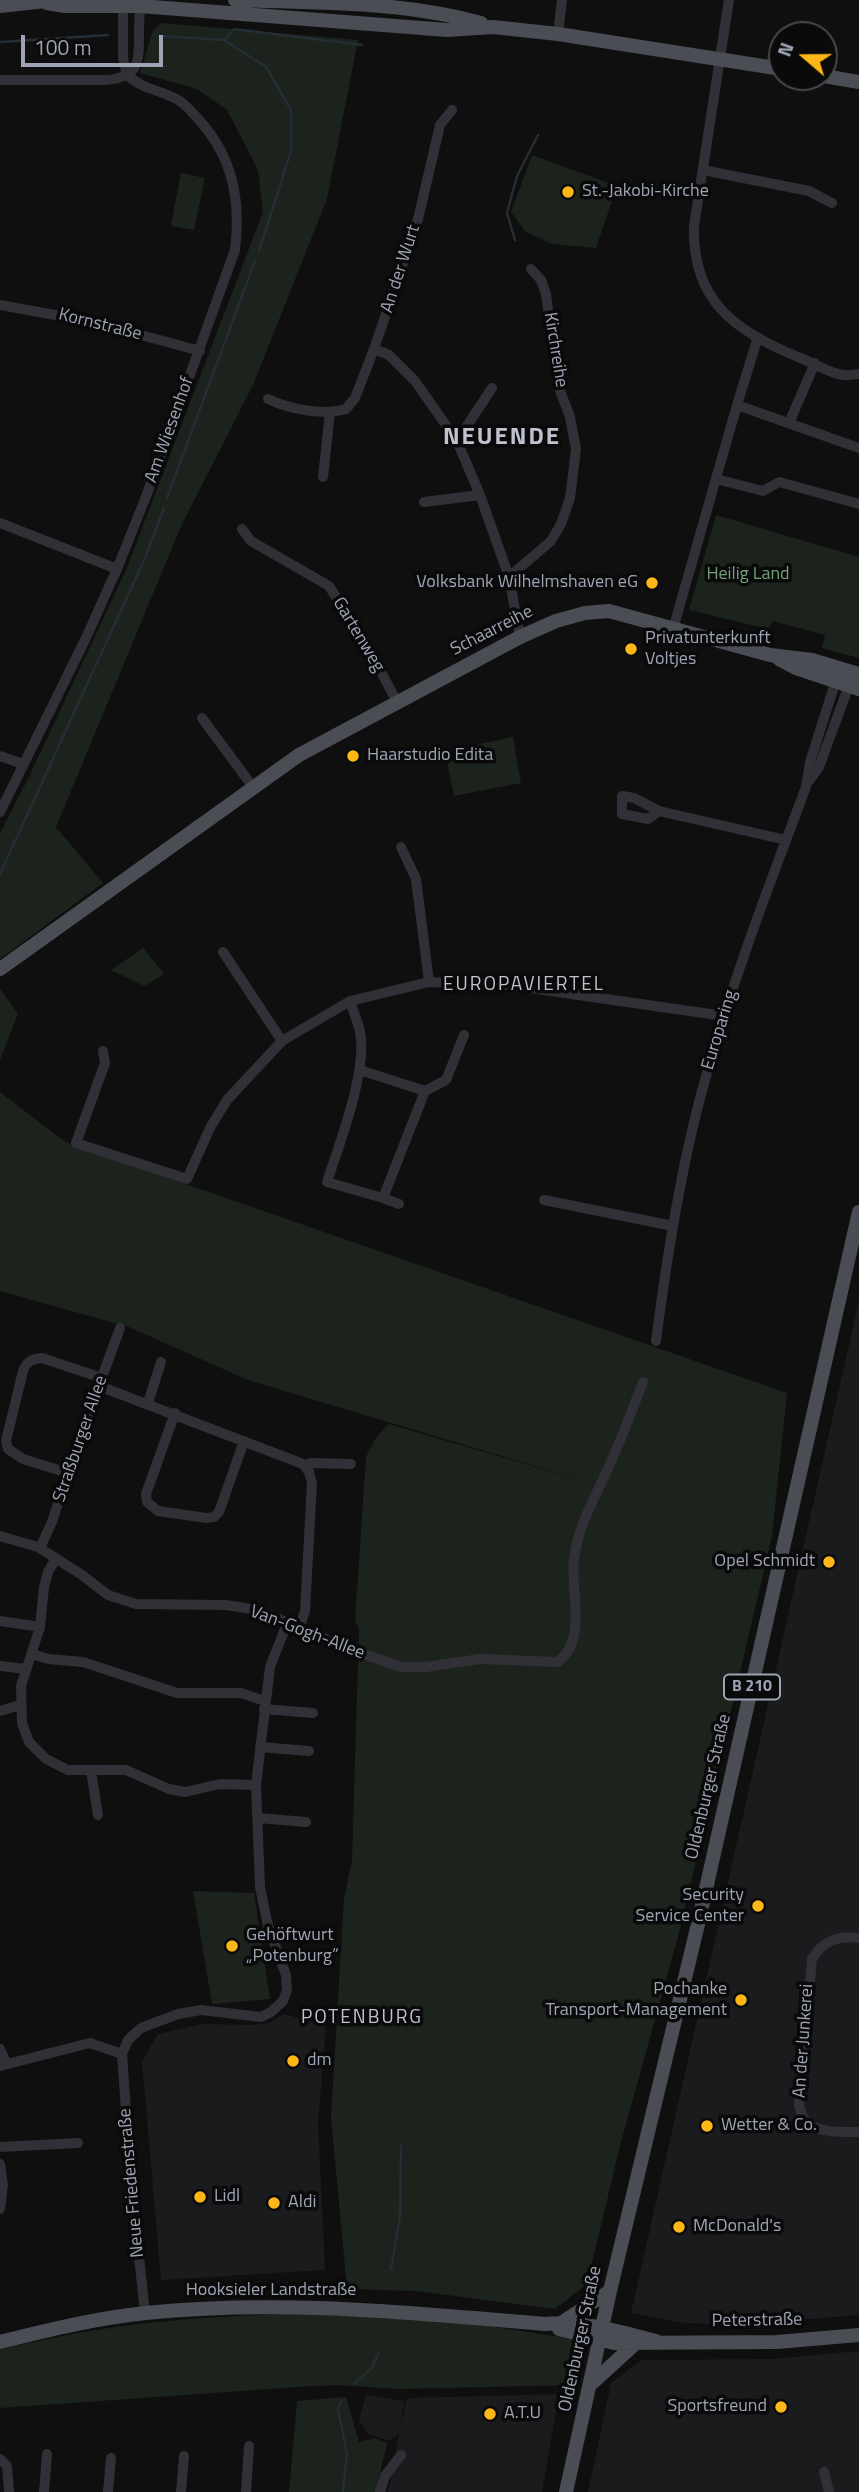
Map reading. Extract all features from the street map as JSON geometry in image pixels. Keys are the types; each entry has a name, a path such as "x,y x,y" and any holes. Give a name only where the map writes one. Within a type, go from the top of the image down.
{"main road":[{"path":"235,0 344,2 447,13 493,27"},
{"path":"3,6 52,1 65,6 140,3 447,30 493,27 558,33 768,67"},
{"path":"343,22 344,2"},
{"path":"838,78 859,82"},
{"name":"Schaarreihe","path":"0,970 299,755 520,637 556,621 585,613 609,611 770,655 796,668 849,679"},
{"name":"Oldenburger Straße","path":"566,2492 610,2291 854,1257 859,1212"},
{"path":"561,2323 610,2291"},
{"name":"Hooksieler Landstraße","path":"0,2342 96,2320 145,2313 218,2308 321,2307 544,2324 601,2335"},
{"name":"Hooksieler Landstraße","path":"544,2324 561,2323 601,2335"},
{"name":"Peterstraße","path":"601,2335 636,2343 656,2341"},
{"name":"Peterstraße","path":"601,2335 656,2341 777,2342 859,2335"},
{"path":"590,2385 636,2343"}],"street":[{"path":"558,33 562,0"},
{"path":"729,0 694,226 693,246 701,279 721,311 736,324 758,337 843,375 859,373"},
{"path":"123,3 123,58 127,75"},
{"path":"0,80 117,80 133,72 138,63 140,3"},
{"name":"Am Wiesenhof","path":"0,812 117,569 234,255 239,224 236,191 223,154 205,126 192,112 177,100 145,89 127,75"},
{"name":"An der Wurt","path":"330,412 346,409 351,404 374,349 418,219 440,125 452,110"},
{"path":"702,170 808,191 832,203"},
{"name":"Kirchreihe","path":"509,577 551,541 561,524 570,498 576,449 570,417 559,388 546,294 541,280 531,269"},
{"name":"Kornstraße","path":"0,305 93,322 200,351"},
{"path":"673,629 758,337"},
{"path":"374,349 390,355 415,381 457,441 480,495 509,577 520,637"},
{"path":"789,423 815,363"},
{"path":"457,441 492,388"},
{"path":"268,398 281,405 330,412 323,477"},
{"path":"737,405 859,448"},
{"path":"716,479 763,491 779,482 859,503"},
{"path":"424,502 480,495"},
{"path":"0,523 117,569"},
{"name":"Gartenweg","path":"242,529 251,541 329,586 370,651 397,702"},
{"name":"Europaring","path":"656,1341 673,1226 698,1108 724,1016 806,787 810,762 849,679"},
{"path":"202,718 253,787"},
{"path":"0,756 23,764"},
{"path":"659,811 786,840"},
{"path":"401,847 416,879 429,982"},
{"path":"223,951 282,1041"},
{"path":"103,1051 104,1063 76,1143 187,1179 210,1128 227,1100 282,1041 350,1001 429,982 509,985 724,1016"},
{"path":"350,1001 361,1034 360,1070 347,1123 327,1182 399,1204"},
{"path":"383,1198 425,1091 446,1080 464,1035"},
{"path":"360,1070 425,1091"},
{"path":"544,1200 673,1226"},
{"name":"Straßburger Allee","path":"40,1548 52,1522 120,1328"},
{"path":"68,1473 23,1459 8,1449 6,1441 23,1371 26,1364 33,1359 42,1358 148,1403 291,1458 304,1466 312,1483 305,1611 300,1626"},
{"path":"148,1403 161,1362"},
{"name":"Van-Gogh-Allee","path":"0,1536 40,1548 108,1595 136,1604 226,1605 258,1610 380,1661 401,1667 426,1667 480,1659 558,1662 567,1655 575,1623 573,1562 578,1539 643,1382"},
{"path":"174,1413 146,1494 148,1502 158,1511 214,1517 219,1512 244,1441"},
{"path":"304,1466 310,1463 351,1464"},
{"path":"55,1558 44,1587 40,1627 26,1669 20,1705 22,1723 29,1742 46,1759 68,1770 126,1770 169,1789 185,1792 219,1784 256,1786"},
{"path":"0,1621 40,1627"},
{"path":"0,2049 4,2065 90,2043 122,2054 128,2040 141,2028 178,2014 201,2010 261,2017 283,2001 286,1975 268,1926 260,1887 256,1786 270,1667 288,1621"},
{"path":"32,1654 48,1659 83,1662 177,1693 241,1693 265,1705 313,1713"},
{"path":"0,1666 26,1669"},
{"path":"0,1711 20,1705"},
{"path":"260,1747 309,1751"},
{"path":"91,1771 98,1815"},
{"path":"258,1818 306,1822"},
{"name":"An der Junkerei","path":"859,1938 830,1940 812,1959 799,2104 803,2117 816,2129 859,2132"},
{"name":"Neue Friedenstraße","path":"122,2054 131,2182 145,2313"},
{"path":"0,2147 78,2143"},
{"path":"0,2164 0,2209"},
{"path":"246,2492 250,2446"},
{"path":"44,2492 47,2454"},
{"path":"380,2492 384,2476 401,2455"},
{"path":"181,2492 184,2456"},
{"path":"108,2492 111,2458"},
{"path":"0,2459 7,2466 9,2492"},
{"path":"824,2472 830,2492"}],"shaded area":[{"path":"859,1300 859,2315 738,2325 684,2323 631,2313"},
{"path":"284,2014 326,2026 318,2124 325,2270 161,2280 142,2061 158,2034 202,2024 269,2023"},
{"path":"859,2351 859,2492 588,2492 611,2383 642,2360 773,2359"},
{"path":"559,2394 542,2492 388,2492 399,2434 389,2441 368,2434 359,2420 366,2395 404,2401 400,2428 407,2398"}],"green space":[{"path":"161,23 358,40 327,199 253,385 182,524 56,827 103,883 0,959 0,833 126,570 263,212 258,170 227,110 197,89 140,73 153,30"},
{"path":"532,155 617,186 596,248 552,244 526,232 511,212"},
{"path":"181,173 205,178 194,230 171,226"},
{"name":"Heilig Land","path":"716,515 859,557 859,658 822,648 825,635 773,621 768,629 689,610"},
{"path":"513,737 521,783 454,796 445,751"},
{"path":"143,948 164,974 144,986 111,970"},
{"path":"0,989 18,1014 0,1060"},
{"path":"0,1092 65,1142 787,1393 772,1536 680,1929 620,2146 587,2284 555,2309 416,2291 347,2289 331,2118 344,1899 352,1860 359,1628 355,1621 366,1457 375,1439 389,1424 605,1487 248,1380 129,1327 0,1291"},
{"name":"Gehöftwurt „Potenburg“","path":"193,1891 254,1893 270,1999 212,2004"},
{"path":"329,2313 474,2324 576,2341 571,2385 398,2389 312,2386 0,2408 0,2350 82,2332 163,2321"},
{"path":"346,2397 359,2442 375,2438 387,2443 376,2492 289,2492 297,2401"}],"waterway":[{"path":"224,40 234,29 362,45"},
{"path":"1,42 108,35"},
{"path":"160,36 224,40 266,67 291,110 291,151 259,251"},
{"path":"515,240 507,213 517,176 538,135"},
{"path":"167,498 255,261"},
{"path":"0,874 145,558 164,508"},
{"path":"391,2269 400,2216 401,2146"},
{"path":"354,2384 372,2368 379,2352"},
{"path":"341,2402 338,2409 347,2454 343,2492"}],"place":[{"name":"St.-Jakobi-Kirche","path":"568,192"},
{"name":"Volksbank Wilhelmshaven eG","path":"652,583"},
{"name":"Privatunterkunft Voltjes","path":"631,649"},
{"name":"Haarstudio Edita","path":"353,756"},
{"name":"Opel Schmidt","path":"829,1562"},
{"name":"Security Service Center","path":"758,1906"},
{"name":"Gehöftwurt „Potenburg“","path":"232,1946"},
{"name":"Pochanke Transport-Management","path":"741,2000"},
{"name":"dm","path":"293,2061"},
{"name":"Wetter & Co.","path":"707,2126"},
{"name":"Lidl","path":"200,2197"},
{"name":"Aldi","path":"274,2203"},
{"name":"McDonald's","path":"679,2227"},
{"name":"Sportsfreund","path":"781,2407"},
{"name":"A.T.U","path":"490,2414"}],"district":[{"name":"NEUENDE","path":"502,438"},
{"name":"EUROPAVIERTEL","path":"524,985"},
{"name":"POTENBURG","path":"362,2018"}]}
